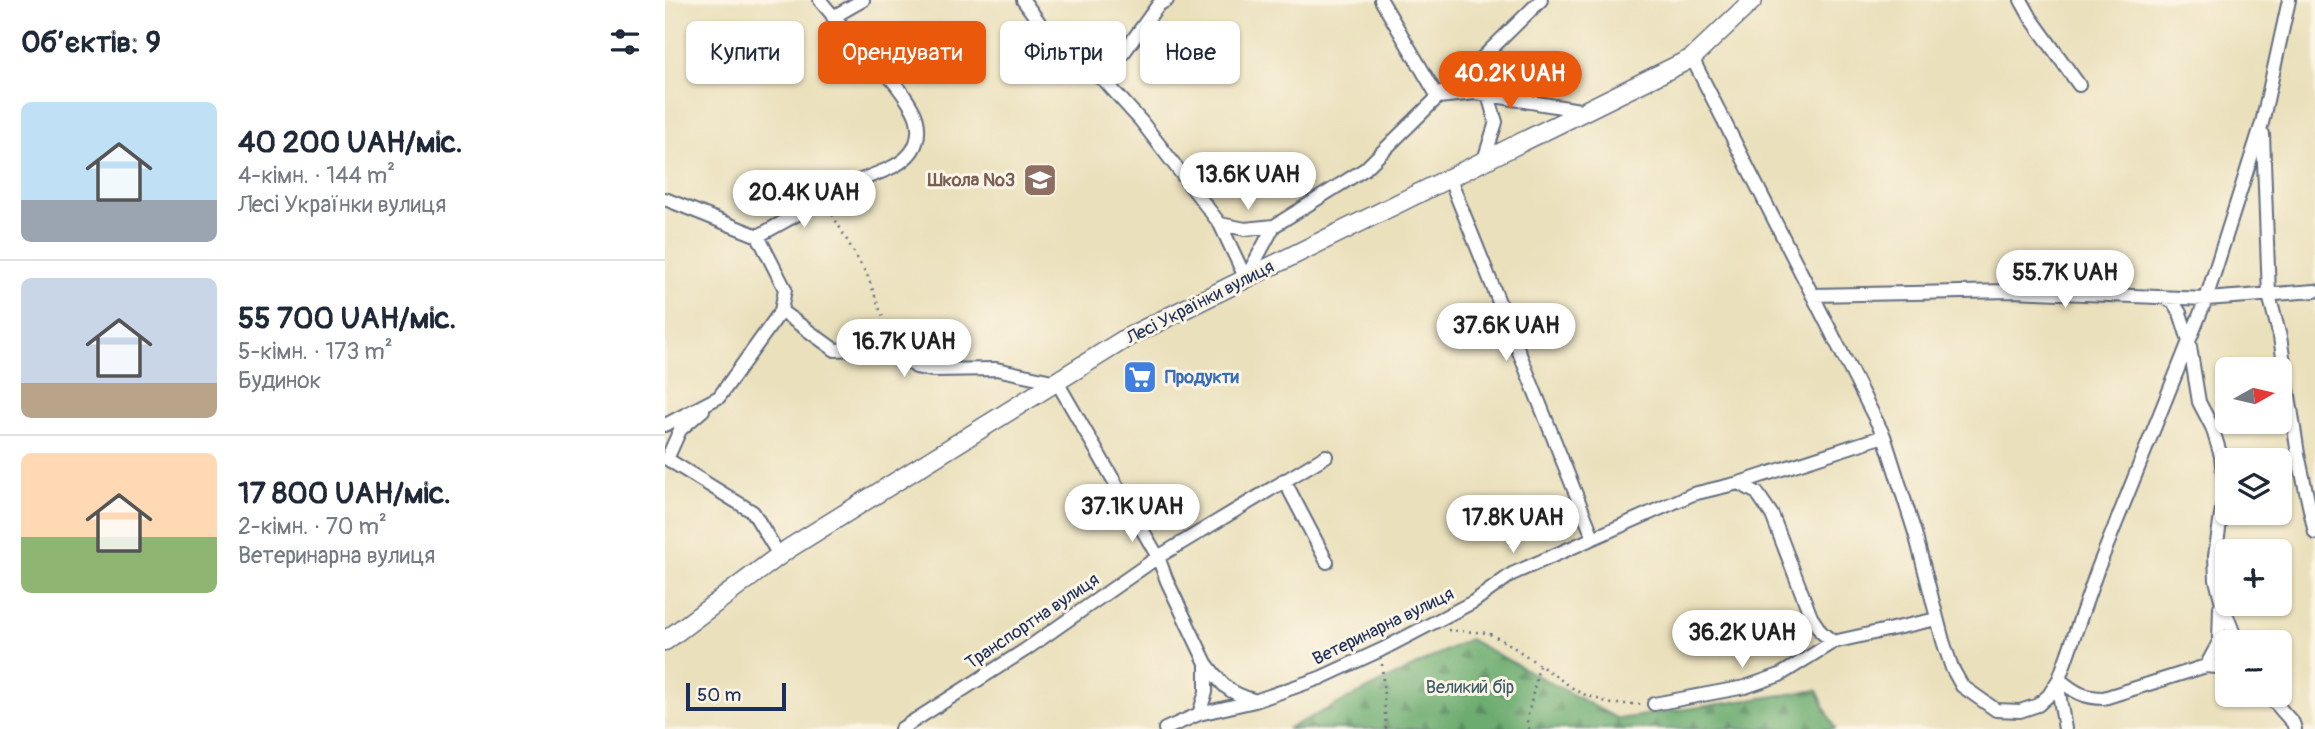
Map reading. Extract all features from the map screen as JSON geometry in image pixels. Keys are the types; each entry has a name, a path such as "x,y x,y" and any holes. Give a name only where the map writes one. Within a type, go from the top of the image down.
{"street":[{"path":"758,236 859,181 888,170 911,153 919,137 915,112 896,85 820,0"},
{"path":"833,17 863,0"},
{"path":"1023,0 1038,21"},
{"path":"1126,49 1158,5 1167,0"},
{"path":"1381,0 1438,97"},
{"path":"1220,224 1245,229 1274,226 1365,169 1541,0"},
{"name":"Лесі Українки вулиця","path":"665,641 779,555 1128,337 1692,58 1753,0"},
{"path":"2021,0 2079,85"},
{"path":"1692,58 1885,436 1952,668 1962,686 1996,710 2020,711 2038,705 2049,695 2059,679 2098,568 2206,299 2262,123 2289,0"},
{"path":"1475,65 1496,122 1484,160"},
{"path":"1108,84 1141,121 1220,224 1246,279"},
{"path":"1438,97 1476,93 1586,111"},
{"path":"2262,123 2269,295 2280,337 2298,454 2315,533"},
{"path":"1449,177 1593,537"},
{"path":"665,199 758,236 785,289 781,311 719,397 680,430 667,458 753,512 779,555"},
{"path":"1246,279 1274,226"},
{"path":"1812,295 2011,291 2206,299 2315,291"},
{"path":"2162,297 2173,302 2180,313 2189,341 2199,402 2212,427 2221,456 2225,489 2218,539"},
{"path":"781,311 835,350 890,347 916,368 996,369 1057,382 1159,557 1167,581 1206,663 1221,684 1232,693 1255,701"},
{"path":"665,425 719,397"},
{"name":"Ветеринарна вулиця","path":"1165,729 1199,714 1255,701 1320,678 1473,602 1512,575 1693,494 1739,483 1885,436"},
{"name":"Транспортна вулиця","path":"901,729 1025,650 1159,557 1326,456"},
{"path":"1285,481 1327,562"},
{"path":"1739,483 1757,494 1772,515 1811,617 1821,632 1833,642"},
{"path":"2206,666 2219,642 2220,616"},
{"path":"1654,704 1745,687 1780,675 1833,642 1937,619"},
{"path":"1199,714 1206,691 1206,663"},
{"path":"2059,679 2077,694 2088,698 2103,698 2206,666 2215,667"},
{"path":"2059,679 2065,729"},
{"path":"2279,707 2295,729"}],"path":[{"path":"838,193 832,214 868,277 895,351"},
{"path":"1444,630 1488,633 1580,694 1612,704 1654,704"},
{"path":"1381,650 1386,729"},
{"path":"1529,729 1527,720 1539,666"}],"green space":[{"name":"Великий бір","path":"1469,639 1618,719 1817,690 1835,729 1287,729"}],"place":[{"name":"Школа №3","path":"1040,180"},
{"name":"Продукти","path":"1140,377"}]}
